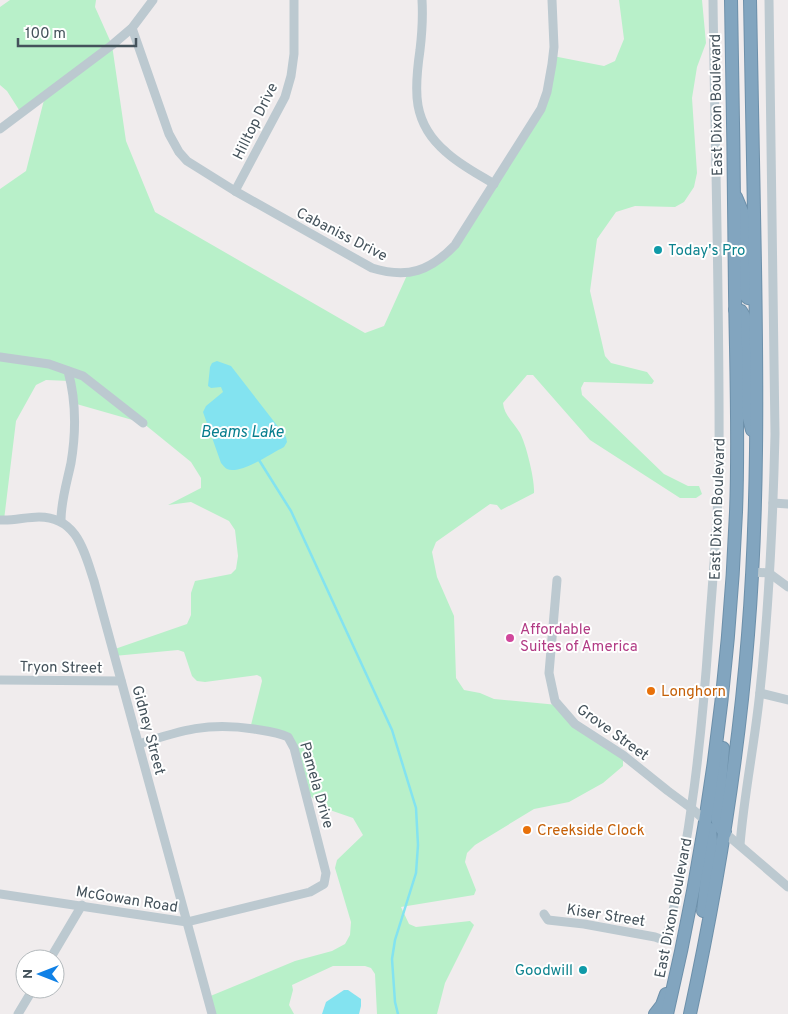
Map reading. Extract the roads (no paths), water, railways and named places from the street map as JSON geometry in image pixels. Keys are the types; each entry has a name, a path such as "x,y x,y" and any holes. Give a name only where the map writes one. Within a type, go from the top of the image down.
{"highway":[{"name":"East Dixon Boulevard","path":"667,1014 680,959 706,821 719,729 729,626 736,511 731,0"},
{"path":"690,1014 704,951 725,833 743,696 752,572 757,444 750,0"},
{"path":"734,193 744,216 745,295 748,298 755,299"},
{"path":"735,310 741,311 744,316 748,414 750,427 757,444"},
{"path":"719,729 724,746 717,818 720,828 725,833"},
{"path":"704,951 702,924 711,834 706,821"},
{"path":"655,1014 665,998 676,962 680,959"}],"street":[{"path":"0,129 112,45 132,28 153,0"},
{"name":"Hilltop Drive","path":"235,191 285,97 291,76 294,54 294,0"},
{"path":"422,0 423,20 416,89 417,106 421,118 432,138 445,151 494,184"},
{"name":"Cabaniss Drive","path":"132,28 174,145 187,161 235,191 372,268 390,273 408,273 432,265 456,245 535,121 547,92 554,47 552,0"},
{"name":"East Dixon Boulevard","path":"666,941 678,887 697,772 716,531 719,465 713,0"},
{"path":"740,845 760,694 773,503 773,299 769,0"},
{"path":"755,299 773,299"},
{"path":"718,309 735,310"},
{"path":"0,357 50,364 83,376 143,423"},
{"path":"0,520 38,517 61,520 61,508 74,442 74,404 68,371"},
{"path":"773,503 788,504"},
{"name":"Gidney Street","path":"61,520 72,530 89,566 212,1014"},
{"path":"752,572 769,573 788,587"},
{"name":"Grove Street","path":"557,580 549,674 555,700 574,724 623,755 706,821"},
{"name":"Tryon Street","path":"0,680 121,681"},
{"path":"760,694 788,700"},
{"name":"Pamela Drive","path":"139,744 181,732 216,726 274,732 288,738 294,748 326,873"},
{"path":"725,833 788,887"},
{"name":"McGowan Road","path":"0,894 187,922 310,892 322,886 326,873"},
{"path":"56,949 82,905"},
{"name":"Kiser Street","path":"544,914 548,920 584,924 655,937 666,941"},
{"path":"18,1014 27,999"}],"water":[{"name":"Beams Lake","path":"217,361 231,366 286,437 287,442 284,447 240,469 227,469 221,463 203,412 206,406 223,392 221,387 211,388 208,386 210,367 212,363"},
{"path":"344,990 348,990 361,999 359,1014 322,1014 326,1002"}],"waterway":[{"path":"259,460 291,511 392,730 416,808 418,845 416,873 395,940 392,959 395,1002 398,1014"}],"place":[{"name":"Today's Pro","path":"658,250"},
{"name":"Affordable Suites of America","path":"510,638"},
{"name":"Longhorn","path":"651,691"},
{"name":"Creekside Clock","path":"527,830"},
{"name":"Goodwill","path":"583,970"}]}
